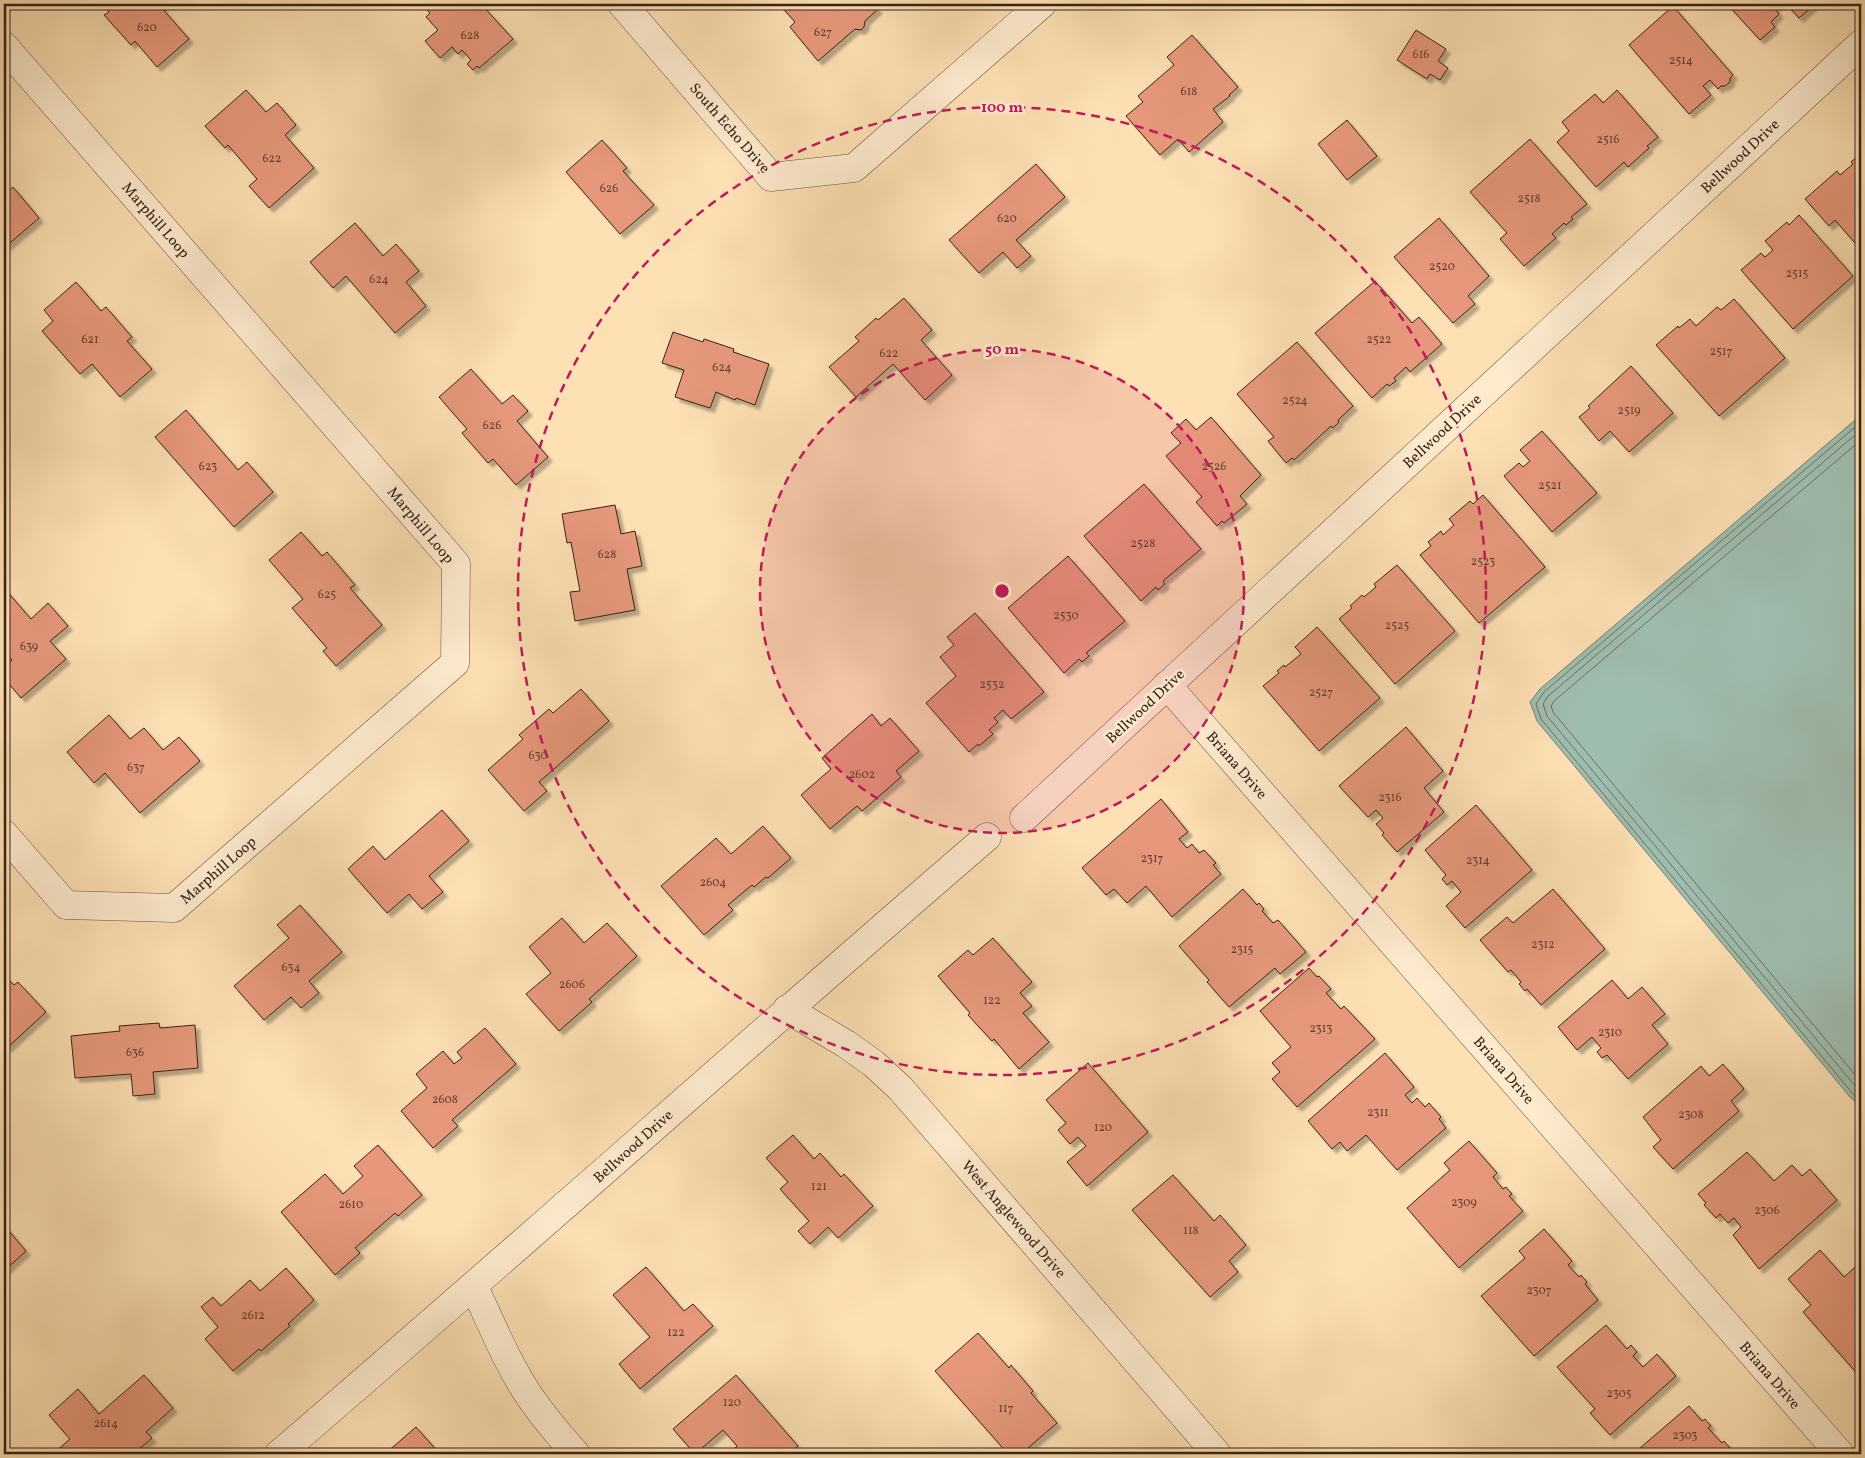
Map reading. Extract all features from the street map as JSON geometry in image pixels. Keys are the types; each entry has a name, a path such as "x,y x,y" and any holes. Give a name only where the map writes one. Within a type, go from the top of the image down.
{"street":[{"name":"South Echo Drive","path":"622,4 771,177 854,168 1042,4"},
{"name":"Bellwood Drive","path":"1024,818 1861,44"},
{"name":"Marphill Loop","path":"4,46 456,564 455,663 174,908 66,905 4,834"},
{"name":"Briana Drive","path":"1167,685 1840,1454"},
{"name":"Bellwood Drive","path":"279,1454 474,1287 787,1009 987,837"},
{"name":"West Anglewood Drive","path":"787,1009 846,1044 874,1064 900,1088 1217,1454"},
{"path":"474,1287 527,1393 576,1454"}],"water":[{"path":"1861,415 1861,1107 1850,1097 1537,721 1530,702 1540,689"}],"building":[{"path":"102,4 165,4 161,7 189,39 157,67 135,41 131,45 104,15 109,12"},
{"path":"422,4 481,4 513,39 479,68 477,66 473,70 467,64 471,60 462,50 458,54 452,47 440,58 425,41 438,30 426,17 430,13"},
{"path":"779,4 873,4 878,9 865,21 864,27 861,30 855,29 818,61 790,27 795,22"},
{"path":"1727,4 1779,4 1774,8 1779,14 1771,22 1775,27 1760,40"},
{"path":"1786,4 1815,4 1799,18"},
{"path":"1673,6 1733,75 1730,78 1730,82 1718,89 1710,80 1703,86 1711,95 1689,114 1629,45"},
{"path":"1416,30 1446,49 1438,61 1448,68 1440,80 1430,74 1427,79 1397,60"},
{"path":"1192,35 1238,87 1213,109 1223,122 1189,152 1178,139 1160,155 1126,116 1143,102 1138,96 1174,65 1167,57"},
{"path":"246,90 266,112 277,103 296,125 285,135 314,168 269,208 249,186 257,179 228,145 225,148 205,126"},
{"path":"1617,90 1658,137 1628,167 1624,162 1596,187 1557,142 1569,131 1562,122 1595,94 1603,103"},
{"path":"1347,120 1377,156 1347,180 1318,144"},
{"path":"1530,139 1587,204 1571,217 1573,219 1566,225 1564,223 1552,234 1556,238 1524,266 1500,239 1507,233 1470,192"},
{"path":"602,140 627,168 623,171 654,205 620,234 566,172"},
{"path":"1859,155 1861,156 1861,250 1835,220 1829,226 1805,199 1837,171 1840,175 1853,164 1851,162"},
{"path":"1036,164 1065,197 1016,240 1031,256 1017,268 1003,252 979,273 949,240"},
{"path":"13,187 39,218 4,248 4,195"},
{"path":"1799,215 1853,276 1793,329 1741,270 1761,253 1765,257 1773,250 1765,241 1787,222 1789,225"},
{"path":"1439,218 1489,276 1468,296 1475,304 1453,323 1394,257"},
{"path":"355,223 383,256 396,244 419,271 406,282 426,306 395,333 346,276 333,288 310,262"},
{"path":"1375,281 1412,323 1419,317 1442,344 1410,372 1406,367 1394,378 1396,381 1389,386 1387,384 1372,398 1315,333"},
{"path":"76,282 101,311 106,307 132,337 127,341 152,369 120,397 92,364 80,374 42,331 53,321 44,310"},
{"path":"904,298 932,330 921,340 952,375 925,400 893,364 856,397 829,367 859,341 855,337 876,318 878,320"},
{"path":"1734,299 1785,358 1719,416 1656,345 1678,326 1679,328 1690,319 1696,326 1717,307 1721,310"},
{"path":"673,332 703,342 704,339 734,349 733,352 769,364 755,405 736,398 735,400 716,392 710,408 675,397 684,370 662,363"},
{"path":"1297,342 1353,406 1338,420 1339,422 1333,428 1331,426 1294,460 1292,458 1286,463 1268,441 1274,437 1237,394"},
{"path":"1631,366 1673,413 1629,452 1610,431 1599,441 1579,417 1590,408 1588,406"},
{"path":"471,369 502,404 513,395 528,411 517,421 548,457 516,485 493,459 488,463 462,433 467,429 439,397"},
{"path":"186,410 238,470 247,462 273,492 234,527 155,437"},
{"path":"1211,417 1261,475 1240,496 1247,504 1224,523 1222,521 1217,526 1196,502 1202,497 1166,456 1181,443 1171,433 1186,419 1196,430"},
{"path":"1542,431 1597,493 1552,532 1504,476 1519,463 1523,467 1530,461 1520,450"},
{"path":"1144,484 1201,549 1163,581 1165,584 1158,590 1156,587 1141,601 1084,536"},
{"path":"1483,495 1545,567 1479,623 1420,555 1431,546 1428,542 1441,531 1443,535 1454,525 1449,519 1470,501 1473,504"},
{"path":"615,505 621,534 635,531 642,566 627,569 635,610 575,621 570,592 580,591 571,542 567,543 562,514"},
{"path":"301,532 322,556 327,552 355,585 350,588 382,625 336,666 323,651 327,648 292,608 303,599 269,560"},
{"path":"1068,556 1125,621 1086,653 1089,656 1082,662 1079,659 1064,673 1008,608"},
{"path":"1397,565 1455,631 1395,684 1339,619 1352,608 1350,606 1362,595 1364,597 1376,587 1374,584"},
{"path":"4,588 31,619 48,603 68,626 50,641 66,659 21,698 4,678 4,668 12,660 4,651"},
{"path":"975,613 1044,692 1011,719 1003,710 994,718 998,722 989,730 993,734 969,752 926,703 956,676 940,657 954,645 947,637"},
{"path":"1317,627 1380,698 1319,751 1263,686 1279,673 1277,671 1284,665 1285,667 1301,654 1295,647"},
{"path":"581,689 609,721 539,782 547,791 524,811 488,770 523,739 519,735 549,709 553,713"},
{"path":"872,714 881,726 890,718 919,751 896,771 901,777 862,811 857,806 830,829 801,795 831,769 822,758"},
{"path":"109,715 130,739 144,728 163,750 179,737 200,761 140,813 105,773 94,783 67,752"},
{"path":"1406,727 1443,771 1424,788 1444,812 1397,852 1382,835 1384,833 1376,824 1383,818 1376,810 1368,817 1339,786"},
{"path":"1161,799 1188,832 1179,839 1187,848 1192,844 1199,853 1204,850 1216,863 1213,865 1221,874 1172,917 1146,886 1127,903 1114,889 1106,895 1082,868"},
{"path":"1476,805 1532,870 1465,928 1446,906 1461,892 1452,881 1447,885 1442,879 1446,875 1425,850"},
{"path":"442,810 469,841 429,876 443,892 422,909 409,894 387,913 348,869 373,846 385,860"},
{"path":"763,826 791,858 768,878 766,877 754,887 752,885 728,905 733,910 704,935 661,886 716,838 731,854"},
{"path":"1243,889 1257,905 1259,903 1264,909 1262,911 1273,923 1278,920 1306,952 1280,974 1275,968 1229,1007 1207,982 1209,980 1179,946"},
{"path":"1553,889 1605,949 1541,1005 1527,989 1525,991 1519,984 1521,982 1511,970 1508,972 1480,940 1507,917 1513,923"},
{"path":"300,905 342,952 309,981 319,993 301,1008 291,997 264,1020 234,986 289,938 277,925"},
{"path":"562,918 584,943 607,923 637,956 589,999 592,1002 559,1031 526,994 551,973 529,947"},
{"path":"993,938 1032,982 1020,993 1032,1006 1023,1013 1049,1042 1019,1069 994,1039 992,1041 968,1015 970,1013 938,976 968,950 973,955"},
{"path":"1309,968 1331,989 1326,993 1341,1009 1344,1006 1375,1039 1297,1107 1272,1079 1280,1072 1272,1063 1291,1047 1260,1011"},
{"path":"4,975 14,985 18,982 46,1012 7,1048 4,1045"},
{"path":"1612,980 1628,999 1642,987 1665,1014 1652,1025 1668,1044 1628,1079 1607,1055 1602,1058 1597,1052 1601,1048 1592,1037 1577,1050 1558,1027"},
{"path":"159,1023 160,1028 195,1025 198,1068 153,1072 155,1094 133,1096 131,1074 75,1078 71,1036 120,1031 119,1026"},
{"path":"485,1028 516,1064 452,1120 458,1126 433,1148 401,1111 427,1088 416,1074 443,1051 454,1064 462,1058 457,1052"},
{"path":"1385,1053 1414,1087 1405,1095 1412,1103 1417,1098 1425,1107 1429,1103 1441,1117 1439,1119 1446,1128 1397,1170 1366,1135 1347,1151 1340,1142 1332,1149 1308,1121"},
{"path":"1088,1063 1148,1132 1087,1186 1067,1162 1086,1146 1078,1137 1070,1144 1058,1130 1066,1123 1046,1100"},
{"path":"1723,1064 1744,1089 1731,1101 1739,1111 1673,1169 1653,1147 1661,1140 1643,1117 1701,1066 1709,1076"},
{"path":"793,1135 814,1159 820,1153 841,1177 844,1174 873,1206 838,1238 828,1227 810,1244 798,1231 809,1221 780,1189 788,1182 766,1158"},
{"path":"1469,1141 1497,1173 1493,1177 1503,1189 1506,1187 1512,1194 1509,1196 1523,1211 1459,1268 1407,1208 1450,1170 1444,1163"},
{"path":"378,1145 422,1195 398,1216 395,1213 355,1248 360,1253 335,1275 281,1212 325,1174 343,1194 363,1176 354,1166"},
{"path":"1747,1152 1774,1181 1792,1165 1802,1176 1810,1169 1837,1200 1759,1269 1733,1235 1741,1227 1734,1218 1728,1223 1720,1214 1716,1218 1704,1205 1706,1203 1698,1194"},
{"path":"1173,1175 1214,1221 1220,1215 1246,1245 1229,1261 1238,1272 1210,1297 1132,1210"},
{"path":"4,1225 26,1251 4,1271"},
{"path":"1544,1229 1572,1261 1568,1265 1579,1277 1581,1275 1587,1282 1585,1284 1598,1300 1534,1356 1481,1296 1525,1258 1519,1251"},
{"path":"1820,1250 1844,1277 1861,1262 1860,1377 1803,1312 1811,1305 1788,1279"},
{"path":"646,1267 684,1311 693,1304 713,1326 640,1389 619,1364 650,1337 613,1295"},
{"path":"286,1268 314,1300 288,1324 290,1326 261,1351 259,1349 233,1371 205,1339 218,1327 201,1307 213,1297 221,1306 250,1280 260,1291"},
{"path":"1606,1325 1627,1349 1631,1345 1637,1352 1633,1356 1643,1367 1657,1354 1676,1376 1610,1435 1590,1413 1595,1409 1557,1367"},
{"path":"978,1333 1009,1368 1011,1365 1033,1391 1031,1393 1057,1423 1021,1454 1008,1454 935,1371"},
{"path":"144,1375 173,1408 146,1432 152,1438 133,1454 59,1454 56,1451 70,1439 49,1415 78,1389 99,1414"},
{"path":"736,1375 798,1446 789,1454 740,1454 735,1448 737,1446 723,1430 695,1454 673,1429"},
{"path":"1689,1406 1702,1421 1705,1419 1711,1426 1708,1428 1722,1443 1724,1441 1735,1454 1633,1454"},
{"path":"416,1427 440,1454 386,1453"},
{"path":"1067,1449 1071,1454 1061,1454"}]}
